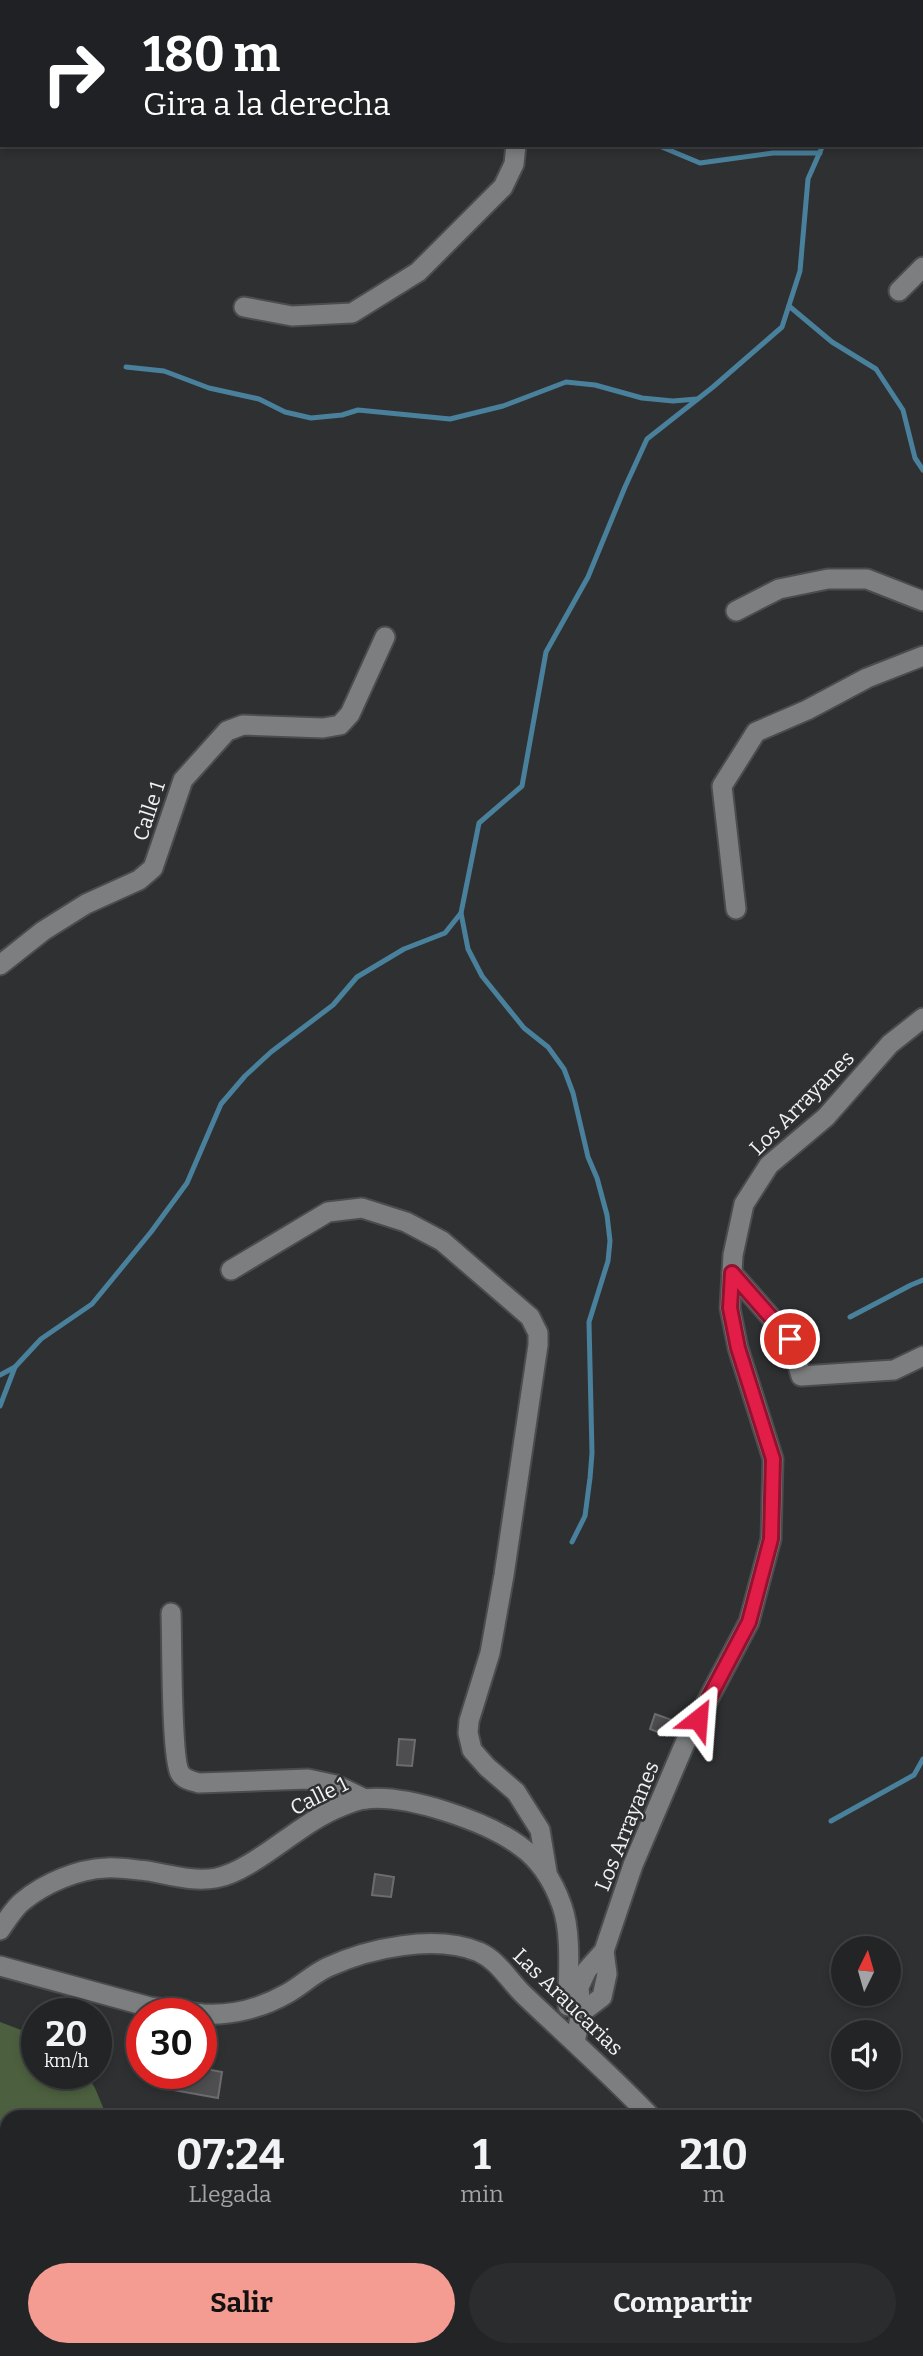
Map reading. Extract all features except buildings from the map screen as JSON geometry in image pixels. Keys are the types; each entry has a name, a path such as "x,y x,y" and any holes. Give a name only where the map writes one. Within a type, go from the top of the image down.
{"street":[{"path":"244,307 292,316 352,313 418,272 503,187 514,164 516,147"},
{"path":"899,291 923,267"},
{"path":"736,611 779,589 828,579 867,579 923,601"},
{"name":"Calle 1","path":"0,965 43,931 86,904 139,880 153,868 183,780 227,731 243,725 323,728 341,725 350,715 385,637"},
{"path":"736,909 722,786 756,732 807,710 866,678 923,656"},
{"name":"Los Arrayanes","path":"571,2039 581,2012 579,1987 587,1970 604,1951 633,1866 685,1743 749,1622 771,1539 773,1459 738,1348 730,1308 733,1255 744,1204 769,1165 826,1117 890,1044 923,1018"},
{"path":"230,1270 328,1212 362,1208 407,1222 442,1241 530,1317 538,1333 537,1345 506,1563 490,1653 469,1721 468,1733 472,1750 516,1792 540,1830 547,1872"},
{"path":"732,1273 790,1339 801,1376 894,1370 923,1356"},
{"path":"171,1613 175,1751 180,1773 187,1780 199,1783 308,1779 337,1785 365,1799"},
{"name":"Calle 1","path":"0,1930 22,1902 46,1886 76,1874 106,1868 148,1871 189,1880 218,1878 245,1866 338,1807 365,1799 402,1801 446,1812 491,1828 522,1847 547,1872 563,1907 568,1944 571,2039"},
{"name":"Las Araucarias","path":"217,2015 246,2010 288,1993 314,1973 344,1960 417,1942 457,1946 480,1953 498,1965 521,1993 644,2110"},
{"name":"Las Araucarias","path":"0,1966 126,2000"}],"green space":[{"path":"0,2022 21,2030 21,2089 95,2089 104,2110 0,2110"}],"waterway":[{"path":"662,147 700,163 773,153 820,153"},
{"path":"0,1406 15,1367 41,1339 92,1304 151,1232 187,1183 221,1104 245,1076 271,1052 333,1005 357,977 404,949 445,933 461,913 479,823 522,786 546,652 588,577 647,439 713,387 782,327 800,271 808,179 822,147"},
{"path":"789,306 832,342 876,369 903,410 915,458 923,470"},
{"path":"126,367 164,371 209,388 259,399 285,412 311,418 342,415 358,410 450,419 503,406 566,382 595,385 642,398 673,401 697,399"},
{"path":"461,913 468,949 482,976 524,1028 548,1047 564,1069 607,1215 610,1241 608,1261 589,1322 592,1453 590,1478 585,1516 572,1542"},
{"path":"850,1317 923,1280"},
{"path":"0,1375 15,1367"},
{"path":"831,1821 914,1775 923,1759"}],"route":[{"path":"698,1719 749,1622 771,1539 773,1459 738,1348 730,1308 732,1273 790,1339"}]}
